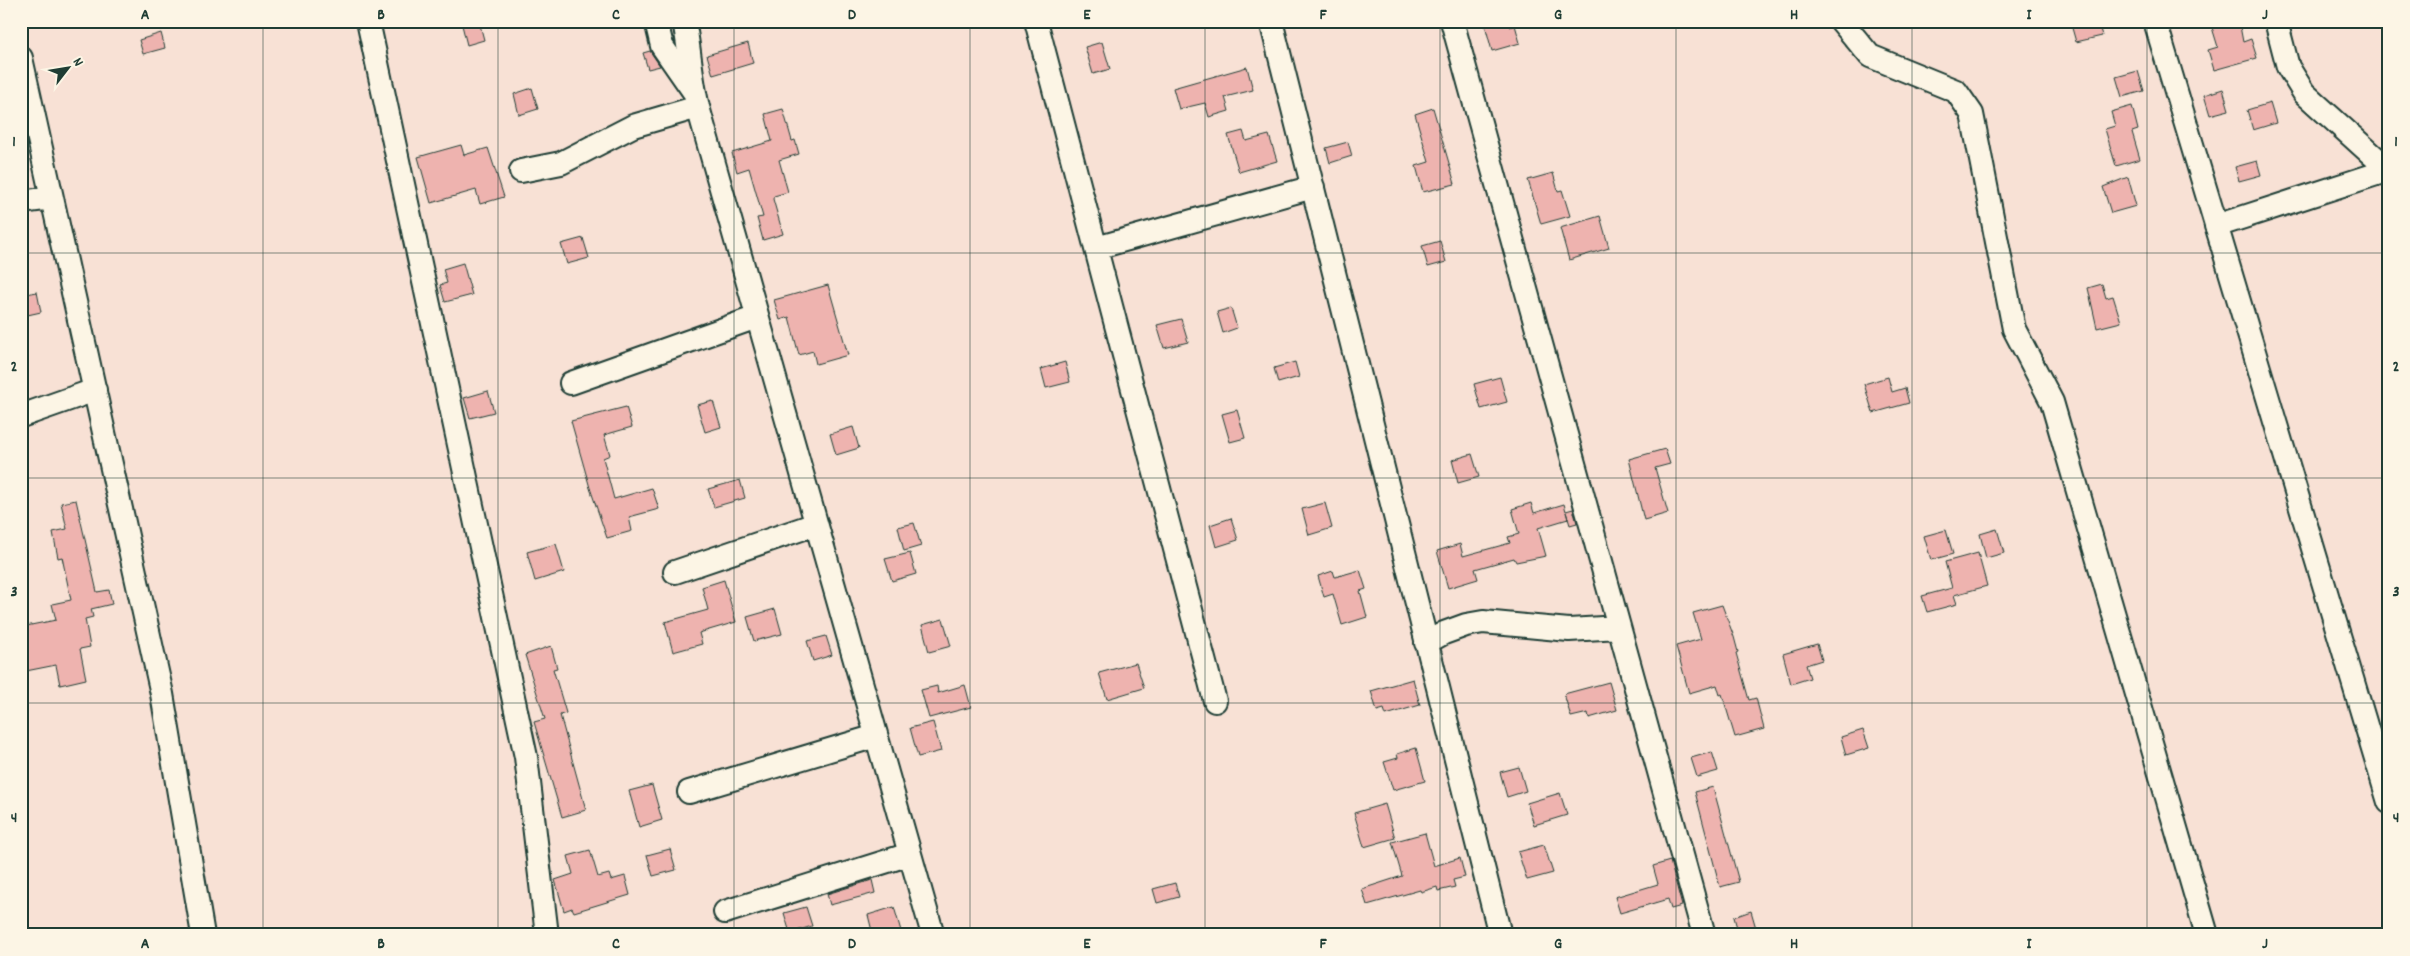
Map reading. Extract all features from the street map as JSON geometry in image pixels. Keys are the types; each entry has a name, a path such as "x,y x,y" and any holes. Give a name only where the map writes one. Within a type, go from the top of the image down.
{"street":[{"path":"368,21 526,757 547,935"},
{"path":"656,21 662,46 696,100"},
{"path":"684,21 690,50 696,100 933,935"},
{"path":"1036,21 1215,701"},
{"path":"1271,21 1500,935"},
{"path":"1452,21 1704,935"},
{"path":"1841,21 1870,56 1956,91 1972,114 2014,330 2052,402 2207,935"},
{"path":"2155,21 2389,802"},
{"path":"2216,226 2389,170 2304,93 2288,67 2276,21"},
{"path":"21,58 162,694 203,935"},
{"path":"521,171 561,163 633,126 696,100"},
{"path":"1096,248 1313,187"},
{"path":"21,202 52,198"},
{"path":"571,383 758,317"},
{"path":"21,416 95,390"},
{"path":"675,572 816,524"},
{"path":"1426,643 1458,627 1483,622 1569,630 1619,627"},
{"path":"690,792 876,736"},
{"path":"726,912 910,854"}],"building":[{"path":"461,21 479,21 484,40 467,45"},
{"path":"1484,21 1509,21 1510,27 1515,25 1520,43 1492,51"},
{"path":"2070,21 2098,21 2102,36 2076,42"},
{"path":"2210,21 2239,21 2243,42 2251,39 2257,58 2214,70 2208,50 2218,47"},
{"path":"161,33 165,48 143,54 139,40"},
{"path":"1102,42 1110,69 1093,74 1085,47"},
{"path":"748,43 753,63 713,75 707,55"},
{"path":"650,51 660,66 648,69 643,53"},
{"path":"1247,67 1253,90 1225,97 1229,111 1209,117 1205,103 1179,109 1173,88"},
{"path":"2138,71 2144,91 2122,97 2116,77"},
{"path":"532,88 538,109 519,115 514,94"},
{"path":"2223,89 2229,110 2210,115 2204,95"},
{"path":"2270,103 2276,123 2253,130 2247,110"},
{"path":"2132,106 2138,130 2132,132 2140,159 2116,166 2105,129 2115,126 2111,112"},
{"path":"1433,108 1455,184 1423,192 1416,166 1429,162 1415,114"},
{"path":"783,109 792,141 795,140 799,154 779,160 788,192 774,196 773,199 783,234 763,240 757,218 763,217 749,168 737,172 732,153 772,141 765,114"},
{"path":"1243,131 1246,141 1269,135 1277,161 1239,172 1228,135"},
{"path":"1348,142 1352,156 1330,163 1326,148"},
{"path":"461,145 464,155 488,148 504,197 480,204 476,190 431,203 418,157"},
{"path":"2257,161 2261,175 2239,181 2235,167"},
{"path":"1553,173 1558,191 1562,190 1570,216 1541,224 1528,180"},
{"path":"2128,177 2136,206 2111,213 2103,187"},
{"path":"1600,216 1609,248 1569,260 1560,228"},
{"path":"583,238 589,258 567,264 561,244"},
{"path":"1440,241 1446,262 1428,267 1422,246"},
{"path":"463,263 472,295 445,302 440,285 447,283 443,269"},
{"path":"2102,284 2106,298 2113,296 2121,322 2097,328 2088,288"},
{"path":"828,285 848,355 816,364 813,351 799,355 789,317 780,320 774,300"},
{"path":"37,292 41,312 23,316 21,295"},
{"path":"1231,308 1237,328 1223,333 1217,312"},
{"path":"1181,319 1188,342 1164,348 1157,325"},
{"path":"1065,362 1070,382 1046,388 1041,369"},
{"path":"1295,362 1299,377 1278,383 1274,368"},
{"path":"1500,377 1507,402 1481,409 1474,384"},
{"path":"1888,377 1892,392 1905,388 1909,403 1873,413 1864,384"},
{"path":"488,391 494,412 470,418 464,398"},
{"path":"713,401 721,427 705,432 697,405"},
{"path":"626,407 632,427 604,435 610,455 603,458 614,499 652,488 659,509 629,517 632,531 607,538 590,488 571,421"},
{"path":"1237,410 1245,438 1230,442 1222,414"},
{"path":"853,427 859,448 836,455 830,434"},
{"path":"1665,449 1670,464 1655,468 1668,513 1644,520 1629,459"},
{"path":"1472,454 1479,477 1458,483 1452,460"},
{"path":"740,480 745,498 714,507 708,489"},
{"path":"76,500 97,592 109,590 112,604 91,609 93,617 85,619 90,647 80,649 86,679 60,685 56,665 21,672 21,627 56,620 52,604 71,600 62,557 58,558 53,532 67,529 61,503"},
{"path":"1325,503 1332,528 1309,535 1302,509"},
{"path":"1531,503 1534,513 1564,504 1566,511 1573,509 1577,523 1570,525 1566,512 1568,519 1538,528 1546,556 1516,562 1514,558 1475,569 1478,579 1448,588 1437,551 1460,544 1463,556 1510,543 1508,537 1519,534 1512,509"},
{"path":"1231,518 1238,540 1216,547 1210,525"},
{"path":"914,523 921,546 904,551 898,527"},
{"path":"1997,529 2004,553 1986,558 1980,534"},
{"path":"1946,530 1953,554 1931,560 1924,536"},
{"path":"556,544 564,572 535,581 527,552"},
{"path":"910,553 916,574 892,581 885,559"},
{"path":"1978,553 1987,586 1954,595 1957,604 1927,612 1922,596 1952,588 1945,562"},
{"path":"1360,570 1366,589 1360,591 1367,617 1342,625 1333,594 1324,597 1318,576 1333,571 1335,577"},
{"path":"724,580 736,622 699,633 702,644 673,652 665,622 708,610 702,587"},
{"path":"1722,605 1734,637 1738,652 1736,653 1749,700 1756,698 1764,729 1735,737 1722,694 1720,695 1717,685 1689,693 1676,646 1701,639 1693,613"},
{"path":"775,609 782,634 754,641 747,617"},
{"path":"943,619 951,646 929,652 922,625"},
{"path":"826,636 832,655 813,661 807,641"},
{"path":"1817,644 1822,660 1806,665 1810,678 1791,684 1783,654"},
{"path":"551,646 557,668 553,669 566,713 560,715 586,810 562,817 534,722 545,719 525,655"},
{"path":"1136,663 1144,688 1107,699 1099,673"},
{"path":"1413,679 1420,705 1386,715 1384,709 1377,711 1371,691"},
{"path":"1609,682 1617,710 1589,718 1588,713 1571,717 1564,694"},
{"path":"965,685 971,707 929,718 921,690 937,686 938,693"},
{"path":"933,722 941,751 918,757 910,728"},
{"path":"1863,730 1869,748 1846,755 1841,737"},
{"path":"1416,748 1425,781 1393,790 1384,762 1398,758 1397,754"},
{"path":"1712,752 1718,771 1697,777 1691,758"},
{"path":"1519,767 1526,791 1507,797 1500,772"},
{"path":"652,785 662,820 639,827 629,791"},
{"path":"1713,787 1739,882 1720,887 1695,792"},
{"path":"1560,793 1567,815 1534,825 1527,803"},
{"path":"1385,804 1395,838 1364,847 1354,813"},
{"path":"1425,833 1434,866 1460,858 1465,877 1453,880 1455,887 1438,891 1437,887 1421,892 1420,890 1367,905 1362,889 1402,876 1392,842"},
{"path":"1544,845 1553,873 1527,880 1518,852"},
{"path":"670,849 676,870 653,876 647,855"},
{"path":"590,850 598,877 609,874 611,880 625,876 630,895 574,912 572,908 564,911 555,880 573,874 568,856"},
{"path":"1670,861 1682,906 1671,909 1668,899 1620,913 1615,897 1658,884 1653,866"},
{"path":"872,880 875,893 830,905 827,894"},
{"path":"1175,883 1179,897 1157,903 1153,889"},
{"path":"806,907 812,926 790,933 784,913"},
{"path":"894,907 901,931 888,935 873,935 868,915"},
{"path":"1751,911 1758,935 1739,935 1734,917"}]}
